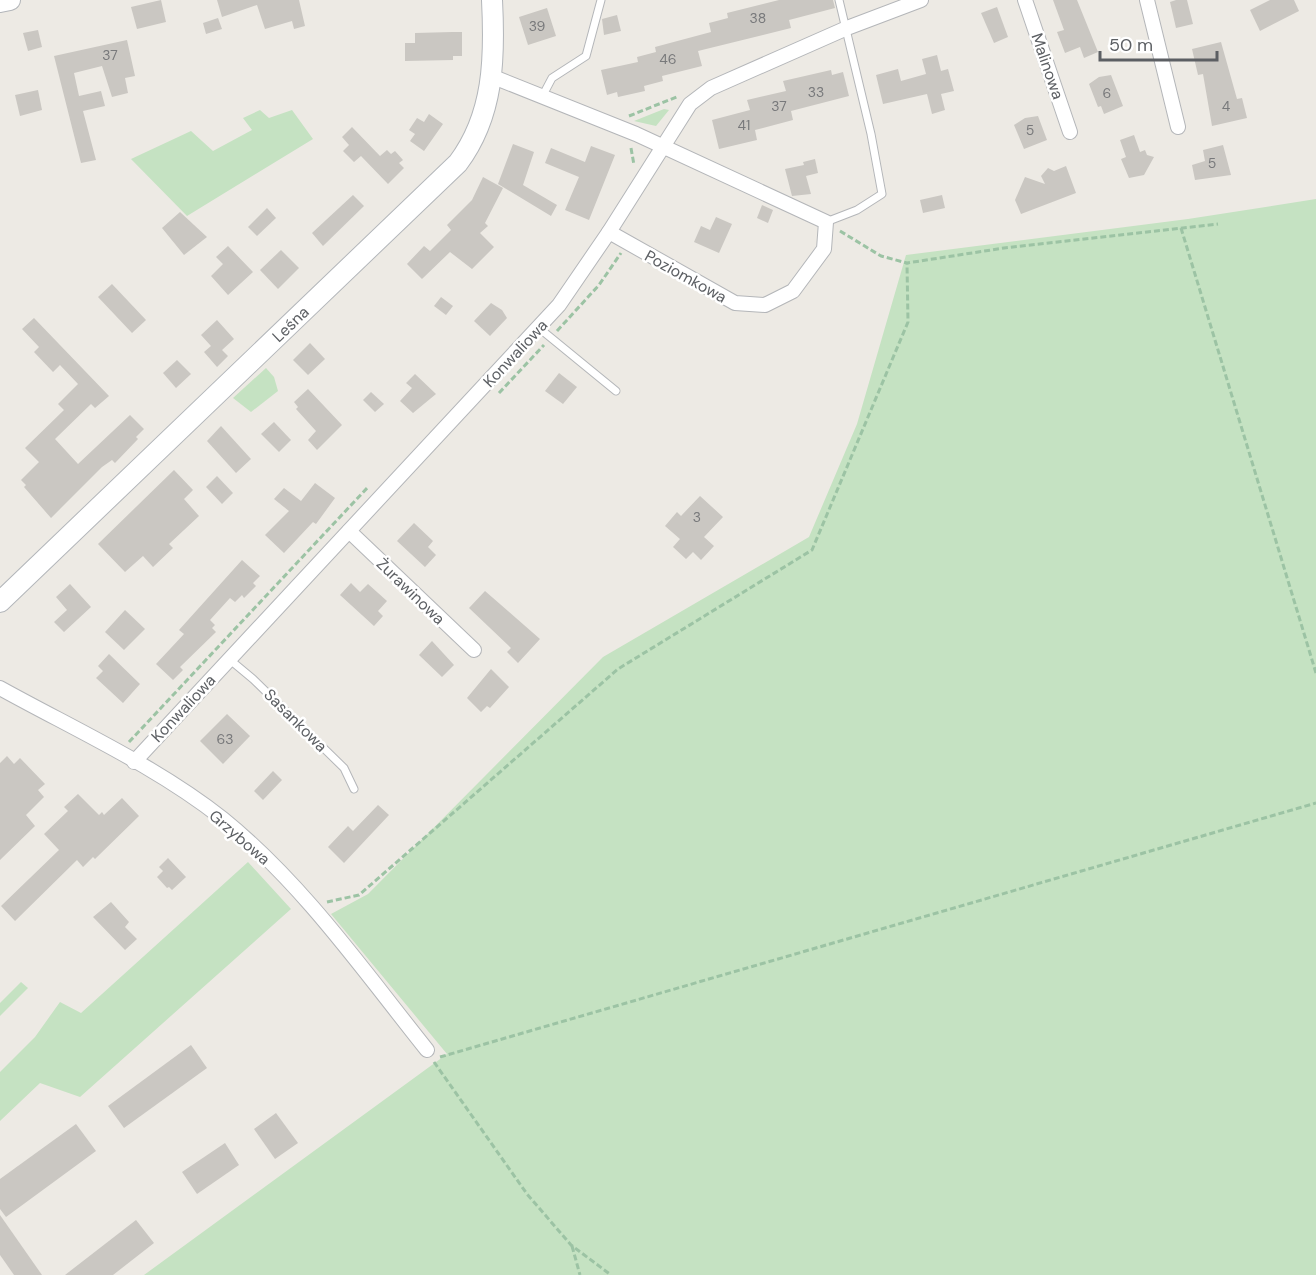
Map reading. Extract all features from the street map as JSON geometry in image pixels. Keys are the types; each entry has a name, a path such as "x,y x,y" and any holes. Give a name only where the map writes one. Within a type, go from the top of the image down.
{"street":[{"path":"0,2 10,0"},
{"name":"Leśna","path":"0,602 450,172 466,152 480,127 486,110 491,76 492,0"},
{"name":"Konwaliowa","path":"134,762 539,328 579,278 690,104 711,88 847,28 921,0"},
{"name":"Malinowa","path":"1025,0 1070,132"},
{"path":"1147,0 1178,128"},
{"path":"491,76 636,134 826,222"},
{"name":"Poziomkowa","path":"609,232 735,303 765,305 793,291 824,249 826,222"},
{"name":"Żurawinowa","path":"349,531 474,650"},
{"name":"Grzybowa","path":"0,688 134,762 221,818 249,842 312,906 427,1050"}],"lane":[{"path":"543,96 552,78 586,56 601,0"},
{"path":"826,222 857,210 882,194 840,0"},
{"path":"539,328 616,392"},
{"name":"Sasankowa","path":"229,659 254,679 344,768 354,789"}],"path":[{"path":"632,122 624,118 678,96 687,90"},
{"path":"676,103 678,96"},
{"path":"630,146 635,172"},
{"path":"826,222 881,256 907,263 1004,248 1218,224"},
{"path":"1182,228 1316,673"},
{"path":"312,906 359,895 618,669 812,550 908,322 907,263"},
{"path":"123,746 372,483"},
{"path":"611,1275 571,1245 526,1194 432,1059 1316,803"},
{"path":"571,1245 580,1275"}],"green space":[{"path":"664,109 669,110 656,126 634,121"},
{"path":"260,110 269,118 292,110 313,139 187,216 131,159 191,131 213,151 252,130 243,118"},
{"path":"1316,199 1316,1275 144,1275 447,1054 331,914 368,894 603,657 809,537 857,424 906,255 1188,219"},
{"path":"266,368 274,377 278,391 251,412 233,398"},
{"path":"248,862 291,909 80,1097 40,1083 0,1121 0,1072 35,1037 60,1002 81,1013"},
{"path":"21,982 28,988 0,1016 0,1003"}],"building":[{"path":"161,0 166,22 137,29 131,7"},
{"path":"217,0 299,0 305,26 294,29 292,21 265,29 257,5 222,17"},
{"path":"779,0 833,0 835,8 789,20 791,28 698,51 702,66 662,76 663,81 644,86 645,91 618,97 617,92 607,95 601,70 638,62 637,57 656,52 655,47 711,32 709,23 728,18 727,13"},
{"path":"1053,0 1077,0 1098,52 1084,58 1080,47 1065,53 1057,32 1064,30"},
{"path":"1187,0 1193,24 1176,28 1170,2"},
{"path":"1270,0 1294,0 1299,11 1260,31 1250,10"},
{"path":"997,7 1008,37 994,43 981,13"},
{"path":"547,8 556,36 528,45 519,17"},
{"path":"617,15 621,31 604,35 602,19"},
{"path":"218,18 222,29 206,34 203,23"},
{"path":"38,30 42,47 28,51 23,33"},
{"path":"462,32 462,56 453,56 453,60 405,61 405,43 415,43 415,33"},
{"path":"127,40 135,76 125,78 128,93 112,97 102,66 74,73 79,96 101,91 105,106 83,111 96,160 81,163 54,56"},
{"path":"1221,42 1237,99 1242,98 1247,118 1212,126 1203,74 1198,75 1192,49"},
{"path":"937,55 941,71 948,69 954,91 941,94 945,110 932,114 927,94 883,104 876,75 898,69 901,81 926,74 922,59"},
{"path":"831,70 832,75 843,72 849,96 791,111 793,120 755,130 757,140 719,149 712,120 750,110 747,100 786,91 783,81"},
{"path":"1111,75 1123,106 1104,114 1101,106 1098,107 1089,84 1099,77"},
{"path":"38,90 42,110 20,116 15,95"},
{"path":"429,114 443,124 424,151 410,141 415,134 409,130 417,118 424,122"},
{"path":"1038,116 1047,140 1024,149 1014,125 1025,118"},
{"path":"352,127 380,156 387,150 391,154 395,151 403,160 399,163 404,168 388,184 361,156 354,162 343,151 349,145 342,137"},
{"path":"1134,135 1140,152 1145,150 1147,155 1154,157 1144,175 1129,178 1121,159 1126,157 1120,140"},
{"path":"513,144 534,152 523,185 557,205 551,216 498,184"},
{"path":"1223,145 1231,175 1195,180 1192,165 1205,161 1203,150"},
{"path":"591,146 615,155 589,220 565,210 579,177 545,163 551,148 585,162"},
{"path":"815,159 818,173 806,176 811,194 792,196 785,169 804,165 803,162"},
{"path":"1066,166 1076,193 1021,214 1015,200 1025,177 1045,184 1041,176 1048,168 1054,171"},
{"path":"483,177 503,188 485,223 488,226 480,233 494,247 472,269 450,252 422,279 407,264 424,246 430,251 451,230 447,225 472,200"},
{"path":"353,195 364,206 323,246 312,233"},
{"path":"942,195 945,208 923,213 920,200"},
{"path":"762,205 773,210 768,223 757,218"},
{"path":"267,208 276,218 257,236 248,227"},
{"path":"180,212 207,237 184,255 162,228"},
{"path":"716,217 732,224 719,253 694,242 701,226 710,230"},
{"path":"228,246 253,272 228,295 211,276 223,264 216,257"},
{"path":"281,250 299,268 278,289 260,270"},
{"path":"112,284 146,320 132,333 98,297"},
{"path":"441,297 453,306 446,315 434,306"},
{"path":"491,303 502,310 507,318 490,336 474,321"},
{"path":"34,318 109,396 95,408 91,404 55,439 78,464 130,415 144,429 136,437 138,439 115,463 112,460 102,467 51,518 24,487 26,485 21,480 39,462 25,448 64,410 58,404 78,384 60,365 53,372 34,352 39,347 22,329"},
{"path":"217,320 234,339 222,350 228,356 217,367 204,352 211,346 201,335"},
{"path":"310,343 325,359 308,375 293,360"},
{"path":"177,360 191,374 176,388 163,373"},
{"path":"559,373 577,387 563,404 545,391"},
{"path":"415,374 436,394 413,413 400,401 412,388 406,383"},
{"path":"308,389 342,425 317,450 308,440 316,431 296,409 298,407 294,402"},
{"path":"371,392 384,404 375,412 363,400"},
{"path":"274,422 291,440 279,452 261,434"},
{"path":"221,426 251,459 236,473 207,441"},
{"path":"174,470 193,490 184,499 199,516 169,544 173,548 153,567 143,556 125,572 98,544"},
{"path":"217,476 233,493 222,504 206,487"},
{"path":"315,483 335,498 316,524 313,522 284,553 265,535 289,511 274,499 284,488 301,501"},
{"path":"700,496 723,517 704,537 714,546 701,560 693,552 686,559 673,547 680,539 665,526 677,512 681,516"},
{"path":"414,523 433,541 428,547 436,555 425,567 397,541"},
{"path":"242,560 260,576 253,583 256,586 244,598 242,595 235,602 230,598 210,620 215,625 212,628 216,632 180,667 183,670 173,680 156,664 184,634 179,630"},
{"path":"351,583 360,592 368,584 387,601 378,611 383,616 374,626 340,595"},
{"path":"70,584 91,607 64,632 54,622 67,610 56,597"},
{"path":"485,591 540,639 518,663 507,652 511,648 469,608"},
{"path":"125,610 145,629 124,650 105,632"},
{"path":"432,641 454,665 442,677 419,655"},
{"path":"109,654 140,684 123,703 96,678 103,671 98,666"},
{"path":"491,669 509,687 490,708 487,706 481,712 467,698"},
{"path":"227,714 250,736 223,764 200,741"},
{"path":"7,756 14,764 20,758 45,784 38,790 44,797 26,815 35,826 0,860 0,763"},
{"path":"273,771 282,780 263,800 254,791"},
{"path":"78,794 99,815 102,812 104,815 122,798 139,816 95,859 93,857 83,867 77,860 15,921 1,906 59,850 44,834 68,811 64,807"},
{"path":"378,805 389,815 344,863 328,847 348,826 353,831"},
{"path":"168,858 186,877 172,890 157,877 163,871 159,867"},
{"path":"111,902 129,922 125,927 137,939 125,950 93,917"},
{"path":"191,1045 207,1068 124,1128 108,1106"},
{"path":"276,1113 298,1143 275,1159 254,1129"},
{"path":"76,1124 96,1151 6,1217 0,1209 0,1179"},
{"path":"225,1143 239,1165 197,1194 182,1172"},
{"path":"0,1215 42,1275 14,1275 0,1255"},
{"path":"136,1220 154,1243 113,1275 65,1275"}]}
